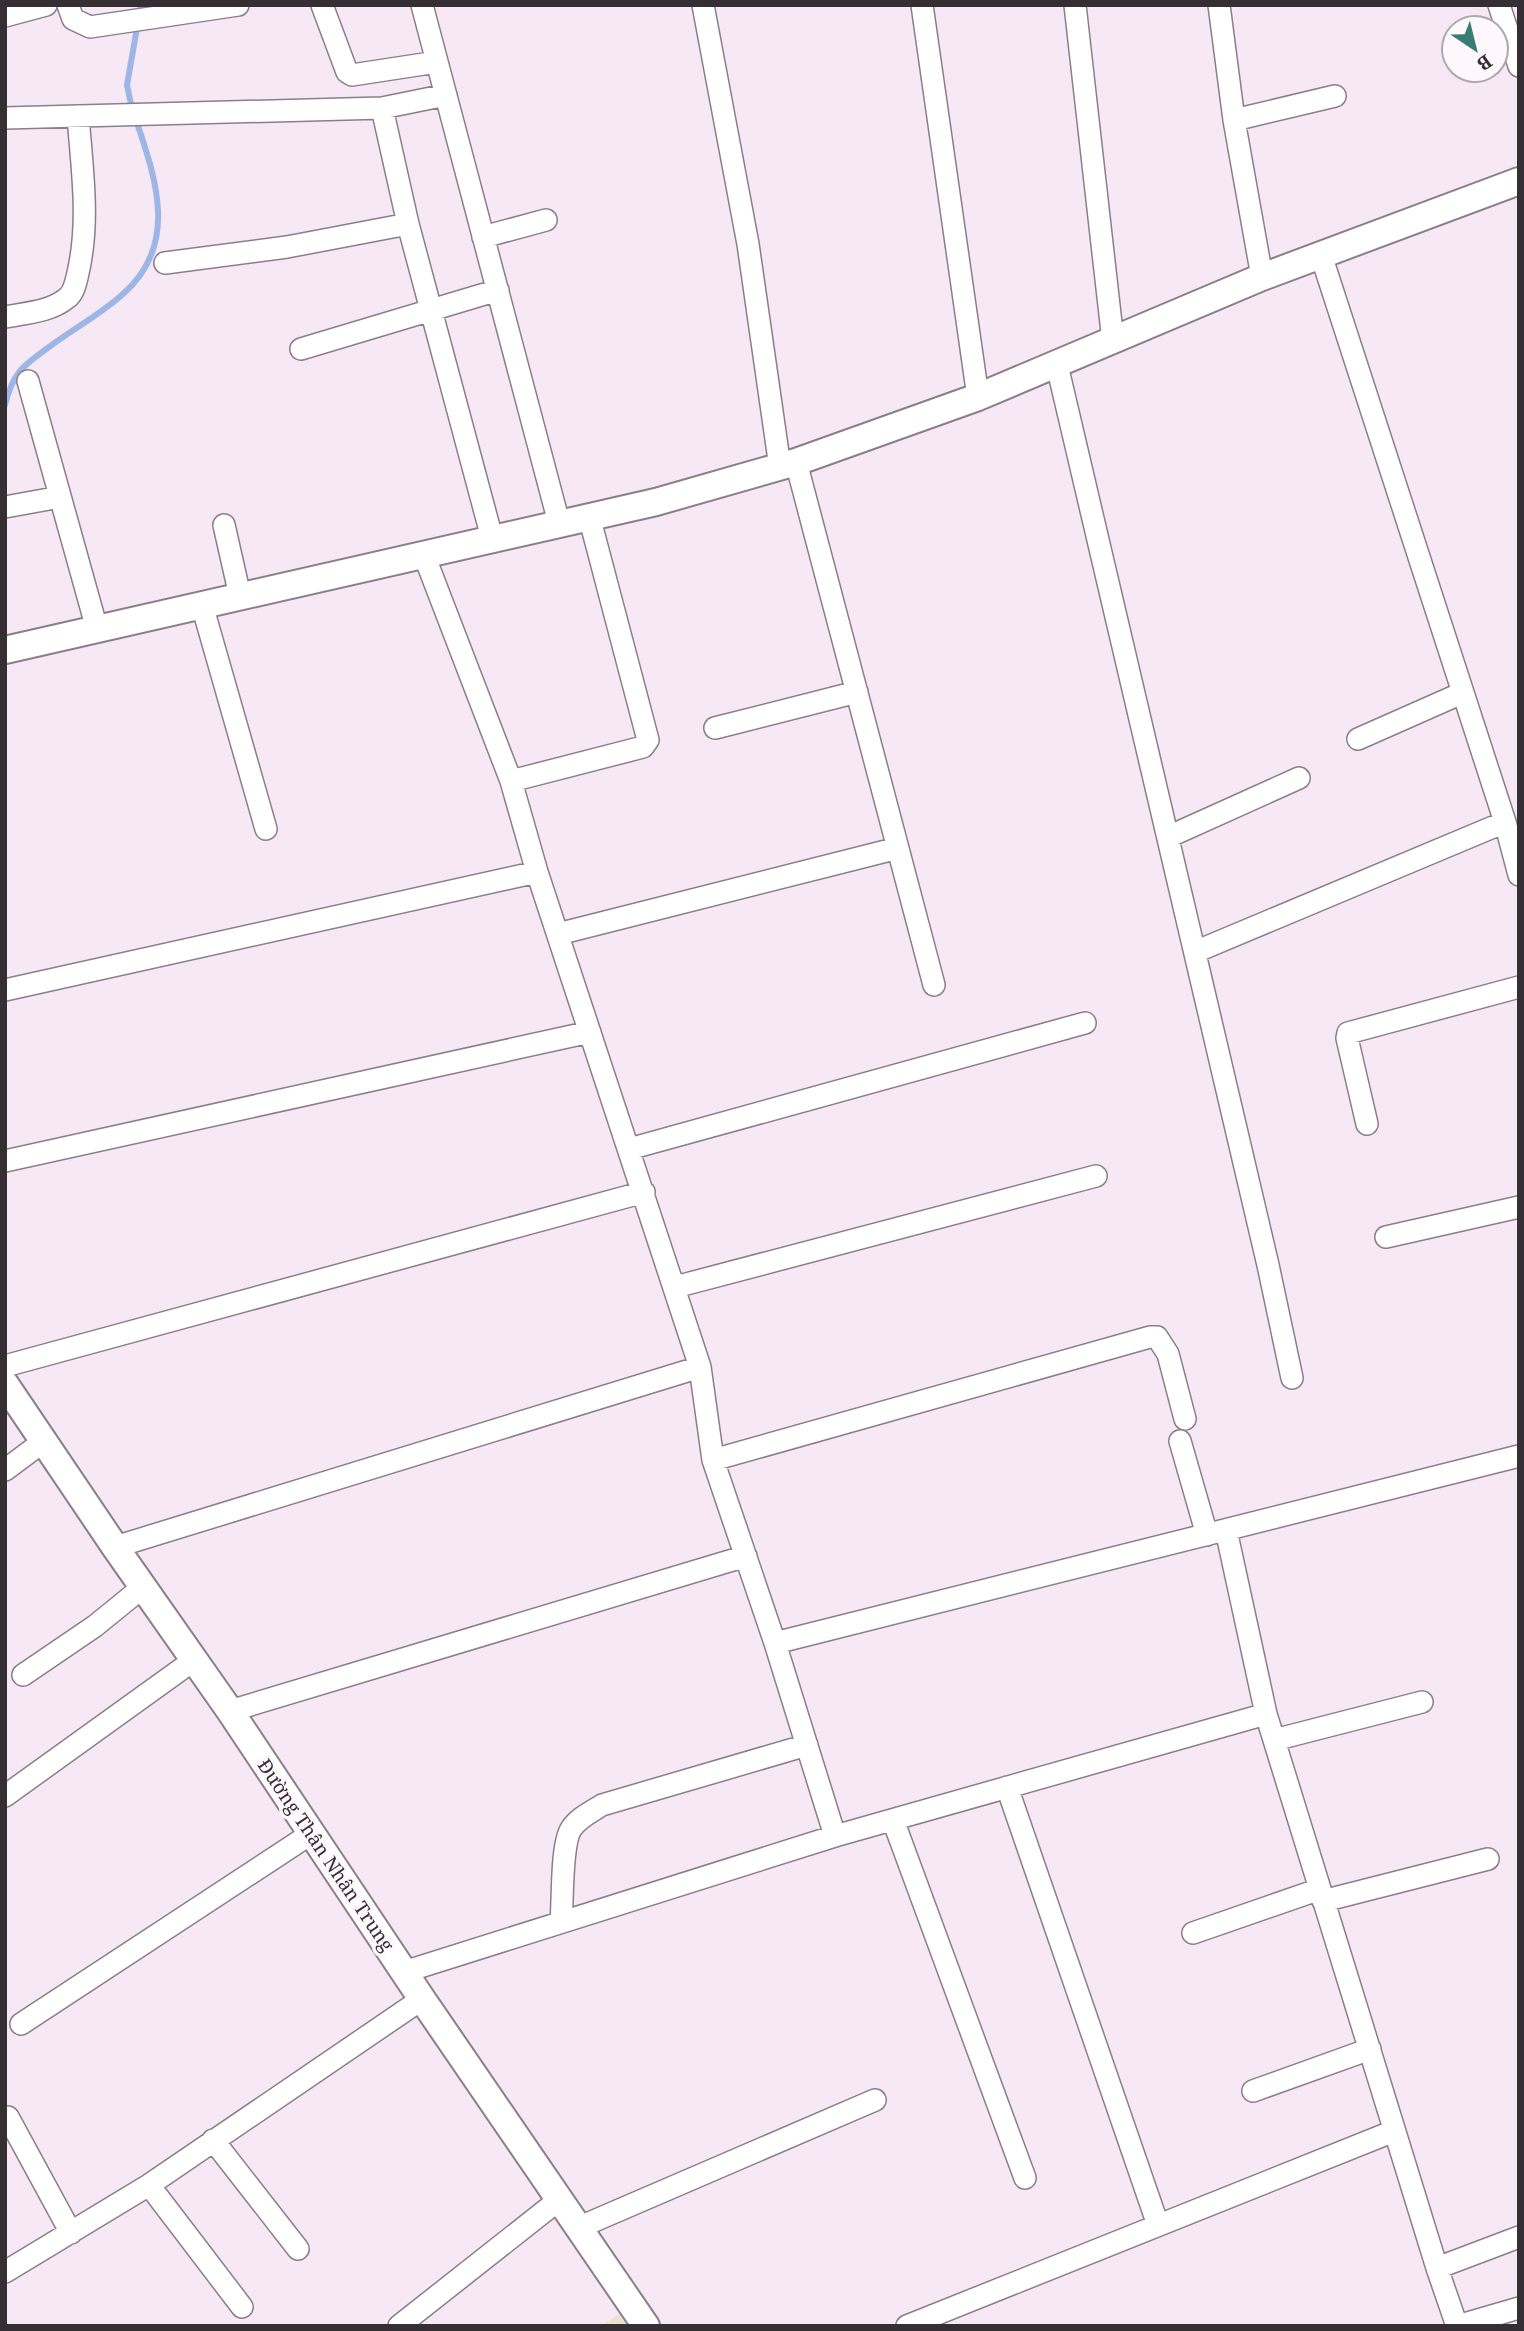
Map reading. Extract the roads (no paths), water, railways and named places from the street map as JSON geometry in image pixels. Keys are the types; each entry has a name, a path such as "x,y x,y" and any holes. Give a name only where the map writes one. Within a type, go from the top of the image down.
{"street":[{"path":"5,16 46,5"},
{"path":"68,5 73,19 90,27 238,5"},
{"path":"322,5 347,72 352,75 437,62"},
{"path":"422,5 559,523"},
{"path":"703,5 788,464 857,692 934,985"},
{"path":"922,5 978,397"},
{"path":"1075,5 1113,341"},
{"path":"1219,5 1234,120 1262,277"},
{"path":"1499,5 1519,66"},
{"path":"5,118 382,108 446,95"},
{"path":"1234,120 1335,96"},
{"path":"382,108 408,223 492,538"},
{"path":"5,317 45,310 69,297 75,287 85,223 79,116"},
{"path":"5,650 656,502 788,464 978,397 1262,277 1519,181"},
{"path":"484,237 546,220"},
{"path":"165,263 287,247 408,223"},
{"path":"1321,255 1505,822 1519,875"},
{"path":"301,349 498,290"},
{"path":"1057,365 1268,1265 1292,1378"},
{"path":"28,381 97,629"},
{"path":"5,507 60,497"},
{"path":"511,781 643,747 648,740 589,516"},
{"path":"224,525 240,596"},
{"path":"425,555 511,781 537,872 675,1287 700,1367 713,1460 775,1643 835,1836"},
{"path":"202,604 266,830"},
{"path":"715,728 857,692"},
{"path":"1358,739 1462,694"},
{"path":"1168,837 1300,778"},
{"path":"1195,952 1505,822"},
{"path":"558,934 898,848"},
{"path":"5,990 537,872"},
{"path":"1367,1124 1348,1033 1519,987"},
{"path":"629,1149 1085,1023"},
{"path":"5,1161 590,1031"},
{"path":"675,1287 1096,1176"},
{"path":"5,1366 644,1192"},
{"path":"1386,1237 1519,1207"},
{"path":"713,1460 1150,1337 1157,1337 1166,1347 1185,1419"},
{"path":"115,1547 700,1367"},
{"name":"Đường Thân Nhân Trung","path":"5,1384 646,2326"},
{"path":"5,1471 44,1441"},
{"path":"1180,1441 1216,1532 1266,1714 1457,2326 1519,2308"},
{"path":"775,1643 1519,1456"},
{"path":"230,1711 746,1556"},
{"path":"23,1675 95,1626 143,1587"},
{"path":"5,1796 194,1660"},
{"path":"1274,1740 1422,1702"},
{"path":"404,1972 835,1836 1266,1714"},
{"path":"561,1922 566,1839 573,1826 584,1816 602,1805 807,1745"},
{"path":"1007,1787 1158,2225"},
{"path":"893,1820 1025,2178"},
{"path":"21,2024 312,1833"},
{"path":"1193,1933 1322,1895 1488,1859"},
{"path":"5,2272 149,2185 422,1999"},
{"path":"1253,2091 1370,2049"},
{"path":"580,2227 875,2100"},
{"path":"8,2117 71,2233"},
{"path":"907,2326 1394,2131"},
{"path":"213,2140 298,2249"},
{"path":"149,2185 242,2307"},
{"path":"399,2326 560,2199"},
{"path":"1437,2268 1519,2237"}],"waterway":[{"path":"132,109 127,85 141,5"},
{"path":"5,405 20,371 123,294 140,275 151,254 157,233 158,211 150,165 136,120"}]}
